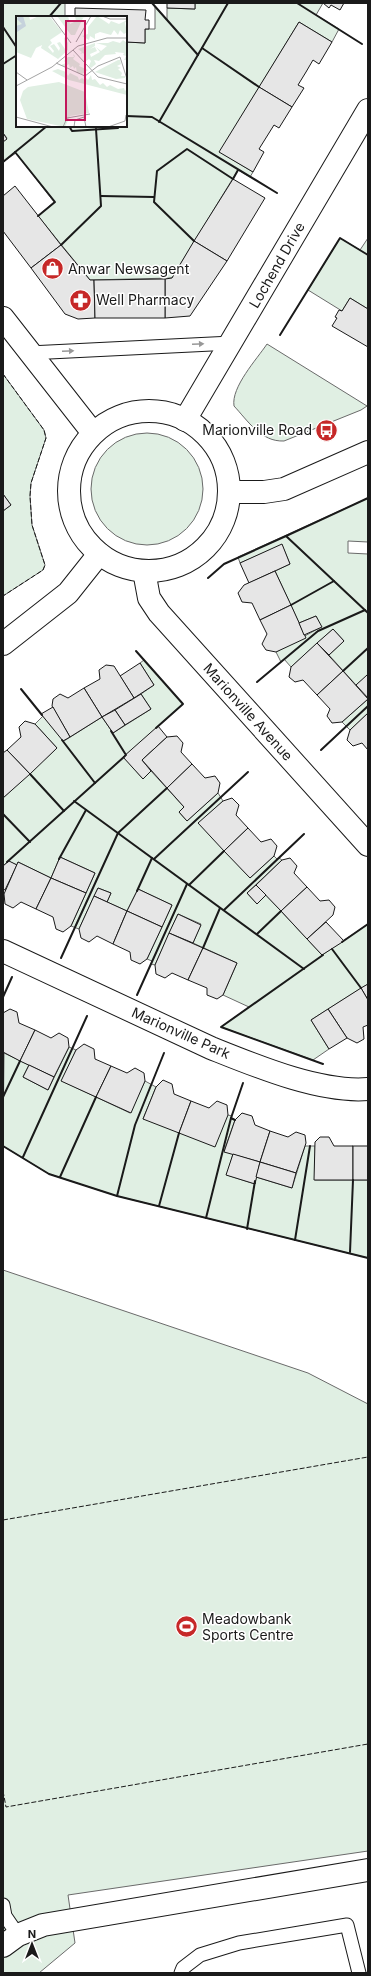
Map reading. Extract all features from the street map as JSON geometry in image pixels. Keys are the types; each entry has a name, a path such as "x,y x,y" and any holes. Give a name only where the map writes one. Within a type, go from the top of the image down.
{"street":[{"name":"Lochend Drive","path":"185,420 232,343 368,110"},
{"path":"3,318 93,433"},
{"path":"154,411 170,414 185,420 204,432 218,450 226,470 229,492 227,510 220,528 210,543 196,556 180,565 163,570 144,571 123,567 99,554 83,538 73,517 69,495 71,472 79,451 93,433 106,423 121,416 137,412 154,411"},
{"path":"229,492 264,492 284,489 368,452"},
{"path":"3,644 68,593 99,554"},
{"name":"Marionville Avenue","path":"144,571 149,598 159,613 368,845"},
{"name":"Marionville Park","path":"3,951 211,1048 238,1059 282,1074 329,1087 344,1089 368,1089"},
{"path":"10,1940 44,1925 368,1870"}],"lane":[{"path":"29,353 232,343"},
{"path":"3,1905 10,1940"},
{"path":"181,1973 183,1968 200,1955 239,1943 347,1925 359,1973"}],"green space":[{"path":"3,3 65,3 65,16 16,16 16,127 127,127 127,42 145,43 145,29 155,29 155,7 167,20 167,8 195,9 195,3 323,3 316,15 339,29 332,42 299,22 220,152 253,172 250,177 238,170 172,278 90,280 38,216 54,202 16,153 3,162 3,142 7,138 3,133"},
{"path":"340,238 360,250 368,238 368,309 350,298 342,311 308,290"},
{"path":"267,344 367,406 361,410 284,441 268,438 256,430 234,406 236,390 240,382"},
{"path":"3,374 44,430 46,438 31,483 30,496 32,525 45,565 43,570 3,596 3,511 11,505 3,494"},
{"path":"147,433 158,434 168,438 178,443 186,450 193,458 198,468 202,478 202,500 198,510 193,520 186,528 178,535 168,540 158,544 147,545 136,544 126,540 116,535 108,528 101,520 96,510 92,500 91,489 92,478 96,468 101,458 108,450 116,443 126,438 136,434"},
{"path":"368,498 368,542 348,541 348,553 368,554 368,677 367,676 356,685 329,655 344,641 333,629 291,667 284,659 281,662 276,652 321,627 316,616 299,623 275,571 290,564 282,545 240,563 238,557"},
{"path":"144,660 183,704 124,757 143,779 151,771 184,807 179,812 187,821 218,793 223,801 199,823 250,878 274,856 277,859 279,858 282,860 247,893 257,904 266,895 322,955 368,924 368,984 311,1020 329,1049 313,1060 221,1027 249,1007 223,995 237,963 193,943 201,924 178,914 155,965 151,964 152,961 147,959 172,905 138,889 127,911 107,902 111,893 98,888 79,929 71,926 95,873 60,857 51,878 18,862 17,865 8,861 3,866 3,798 57,748 35,724 43,716 64,741 102,717 113,733 151,709 141,694 154,685 140,663"},
{"path":"368,699 368,713 350,730 342,722"},
{"path":"69,1047 76,1050 62,1081 130,1113 145,1081 156,1087 143,1119 232,1116 231,1118 235,1120 224,1151 233,1154 227,1175 255,1184 256,1177 292,1188 305,1146 315,1146 315,1180 368,1180 368,1258 117,1196 49,1174 3,1146 4,1053 29,1065 23,1077 48,1090"},
{"name":"Meadowbank Sports Centre","path":"3,1270 308,1373 368,1404 368,1851 68,1895 75,1943 39,1973 3,1973"}],"building":[{"path":"167,3 195,3 195,9 167,8"},
{"path":"323,3 344,3 340,10 331,5 329,8"},
{"path":"75,8 146,10 145,20 149,20 149,29 145,29 145,43 127,42 127,16 75,16"},
{"path":"299,22 332,42 319,64 313,60 298,85 304,88 292,107 259,87"},
{"path":"259,87 292,107 279,128 274,125 259,149 264,152 253,172 219,152"},
{"path":"3,133 7,139 3,142"},
{"path":"233,179 265,198 227,261 194,241"},
{"path":"15,186 61,245 31,268 3,231 3,196"},
{"path":"194,241 227,261 190,316 165,318 165,279 172,278"},
{"path":"61,245 90,280 94,280 95,318 78,319 65,314 31,268"},
{"path":"165,279 165,318 95,318 94,280"},
{"path":"350,298 368,309 368,347 332,326 337,318 335,317 339,310 342,311"},
{"path":"3,494 11,505 3,511"},
{"path":"282,544 290,564 249,583 240,563"},
{"path":"275,571 291,605 260,620 252,603 242,602 238,593 244,585"},
{"path":"291,605 306,638 276,652 266,650 262,644 267,634 260,620"},
{"path":"316,616 322,627 304,635 299,623"},
{"path":"333,629 344,641 329,655 317,643"},
{"path":"317,643 343,671 317,695 303,680 295,682 289,677 291,667"},
{"path":"140,663 154,685 134,698 120,676"},
{"path":"106,665 114,666 134,698 102,717 84,688 100,679 99,670"},
{"path":"343,671 368,699 342,722 332,723 327,716 330,709 317,695"},
{"path":"367,675 368,677 368,698 356,685"},
{"path":"84,688 102,717 70,737 52,706 53,699 60,694 68,698"},
{"path":"141,694 151,709 125,725 115,710"},
{"path":"53,707 70,737 63,741 41,714"},
{"path":"115,710 125,725 113,733 102,717"},
{"path":"368,713 368,750 362,743 353,746 347,740 350,730"},
{"path":"25,721 35,724 57,748 30,774 7,750 21,737 19,727"},
{"path":"158,726 167,737 142,760 151,771 143,779 123,757"},
{"path":"177,736 183,743 181,752 192,764 167,788 142,760 167,737"},
{"path":"7,750 30,774 3,798 3,753"},
{"path":"192,764 205,778 215,776 220,783 218,793 187,821 179,812 184,807 167,788"},
{"path":"232,798 239,805 236,815 248,828 224,851 198,823 223,801"},
{"path":"248,828 261,842 271,839 277,846 274,856 250,878 224,851"},
{"path":"60,857 95,873 86,893 51,878"},
{"path":"290,858 297,866 294,873 307,887 281,911 256,885 282,860"},
{"path":"9,861 17,865 5,890 3,889 3,866"},
{"path":"18,862 51,878 36,909 21,902 13,908 5,904 4,894"},
{"path":"51,878 86,893 71,926 63,932 56,929 53,917 36,909"},
{"path":"256,885 266,895 257,904 247,893"},
{"path":"307,887 320,901 329,900 335,907 333,915 307,939 281,911"},
{"path":"98,888 111,893 107,902 94,896"},
{"path":"138,889 172,905 162,927 127,911"},
{"path":"94,896 127,911 113,944 97,936 89,942 81,938 79,929"},
{"path":"127,911 162,927 147,959 140,964 131,960 130,952 113,944"},
{"path":"178,914 201,925 193,943 169,933"},
{"path":"326,922 344,941 322,955 307,939"},
{"path":"169,933 203,948 188,980 172,973 165,978 156,974 155,965"},
{"path":"203,948 237,963 223,995 217,999 207,995 207,988 188,980"},
{"path":"368,984 368,1000 361,988"},
{"path":"361,988 368,1000 368,1025 363,1027 364,1039 357,1043 347,1038 328,1009"},
{"path":"10,1009 17,1012 19,1023 35,1030 20,1061 3,1052 3,1013"},
{"path":"328,1009 347,1038 329,1049 311,1020"},
{"path":"35,1030 51,1038 59,1033 68,1038 69,1047 54,1077 20,1061"},
{"path":"84,1044 94,1049 95,1059 111,1066 96,1097 61,1081 76,1050"},
{"path":"29,1065 54,1077 48,1090 23,1077"},
{"path":"111,1066 127,1073 135,1068 144,1073 145,1081 131,1113 96,1097"},
{"path":"163,1080 172,1084 174,1094 191,1101 179,1133 143,1119 156,1087"},
{"path":"191,1101 209,1108 217,1101 227,1105 228,1115 215,1147 179,1133"},
{"path":"242,1113 252,1116 255,1125 270,1131 260,1162 224,1152 235,1120"},
{"path":"270,1131 288,1137 296,1132 305,1135 306,1143 296,1173 260,1162"},
{"path":"320,1137 329,1137 334,1146 353,1146 353,1180 314,1180 315,1142"},
{"path":"353,1146 368,1146 368,1180 353,1180"},
{"path":"233,1154 260,1162 255,1184 226,1175"},
{"path":"260,1162 296,1173 292,1188 256,1177"}],"fence":[{"path":"3,374 44,430 46,438 31,483 30,496 32,525 45,565 43,570 3,596"},
{"path":"3,1520 368,1457"},
{"path":"3,1791 6,1807 368,1744"}],"wall":[{"path":"50,16 61,3"},
{"path":"152,3 198,55"},
{"path":"159,122 228,3"},
{"path":"297,3 362,44"},
{"path":"3,27 16,46"},
{"path":"202,48 259,87"},
{"path":"3,64 16,56"},
{"path":"127,116 152,117 277,193"},
{"path":"3,162 46,127"},
{"path":"70,127 72,131 118,128"},
{"path":"61,245 101,206 96,129"},
{"path":"194,241 154,202 157,171 187,149 233,179 238,170"},
{"path":"15,152 55,202 38,216"},
{"path":"101,196 154,197"},
{"path":"280,335 340,238 368,255"},
{"path":"368,498 286,536 368,613"},
{"path":"208,578 224,564 286,536"},
{"path":"291,605 334,581"},
{"path":"257,682 318,631 365,610"},
{"path":"343,671 368,648"},
{"path":"136,651 183,704 156,728"},
{"path":"21,689 42,715"},
{"path":"321,750 368,706"},
{"path":"111,731 126,755"},
{"path":"62,740 95,783"},
{"path":"7,862 125,756"},
{"path":"154,859 248,772"},
{"path":"30,774 64,811"},
{"path":"61,958 118,833 167,788"},
{"path":"74,801 304,969"},
{"path":"59,859 86,810"},
{"path":"3,814 30,842"},
{"path":"224,910 304,834"},
{"path":"189,885 224,851"},
{"path":"137,891 152,858"},
{"path":"137,995 187,884"},
{"path":"203,948 220,908"},
{"path":"257,934 281,911"},
{"path":"342,942 368,924"},
{"path":"332,949 361,988"},
{"path":"323,955 221,1027 323,1064"},
{"path":"3,997 12,977"},
{"path":"23,1157 87,1016"},
{"path":"117,1196 135,1125 164,1053"},
{"path":"3,1097 20,1061"},
{"path":"231,1118 243,1083"},
{"path":"60,1177 96,1097"},
{"path":"206,1218 231,1118 235,1120"},
{"path":"159,1206 179,1133"},
{"path":"3,1146 49,1174 117,1196 368,1258"},
{"path":"295,1240 310,1146"},
{"path":"350,1252 353,1180"},
{"path":"247,1229 255,1181"}],"place":[{"name":"Anwar Newsagent","path":"52,269"},
{"name":"Well Pharmacy","path":"80,300"},
{"name":"Marionville Road","path":"327,430"},
{"name":"Meadowbank Sports Centre","path":"186,1627"}]}
